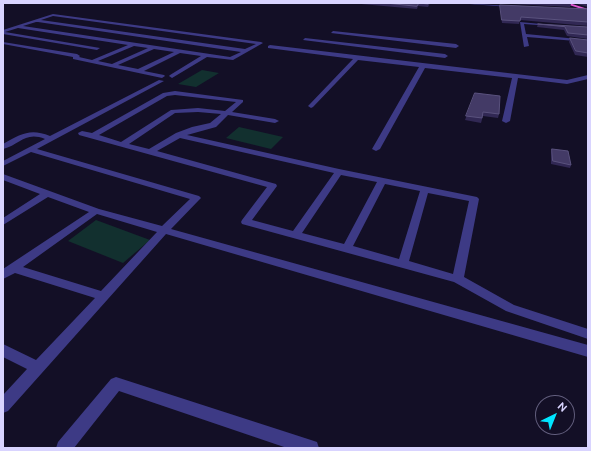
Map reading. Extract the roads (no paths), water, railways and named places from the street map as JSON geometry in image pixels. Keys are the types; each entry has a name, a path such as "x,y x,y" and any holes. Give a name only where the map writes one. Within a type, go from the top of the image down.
{"highway":[{"path":"565,3 587,10"}],"street":[{"path":"3,32 18,26 53,15 261,43 231,59 18,26"},
{"path":"35,21 246,51"},
{"path":"526,46 522,23 559,26"},
{"path":"3,43 77,56 149,27"},
{"path":"3,32 97,48"},
{"path":"333,32 456,46"},
{"path":"525,35 588,41"},
{"path":"305,39 445,56"},
{"path":"377,60 391,39"},
{"path":"91,62 134,44"},
{"path":"112,66 155,47"},
{"path":"270,47 567,82 588,77"},
{"path":"139,71 180,51"},
{"path":"77,56 75,58 139,71 162,79 172,80 172,76 207,55"},
{"path":"310,106 357,58"},
{"path":"376,150 423,66"},
{"path":"506,122 515,76"},
{"path":"3,164 162,79"},
{"path":"93,136 165,94 174,93 241,101 225,113 213,125 179,135 150,152"},
{"path":"122,144 173,111 183,110 225,113 275,121"},
{"path":"82,133 272,186 246,222 458,279 510,308 588,334"},
{"path":"3,146 32,134 37,134 52,139"},
{"path":"179,135 339,172 474,199 458,279"},
{"path":"3,406 164,230 196,198 31,150"},
{"path":"295,235 339,172"},
{"path":"4,178 96,211 588,351"},
{"path":"347,248 382,180"},
{"path":"403,264 425,189"},
{"path":"3,222 48,193"},
{"path":"3,275 96,211"},
{"path":"13,268 103,296"},
{"path":"3,350 38,368"},
{"path":"64,448 116,384 311,448"}],"lane":[{"path":"458,3 518,7"},
{"path":"571,9 587,10"}]}
